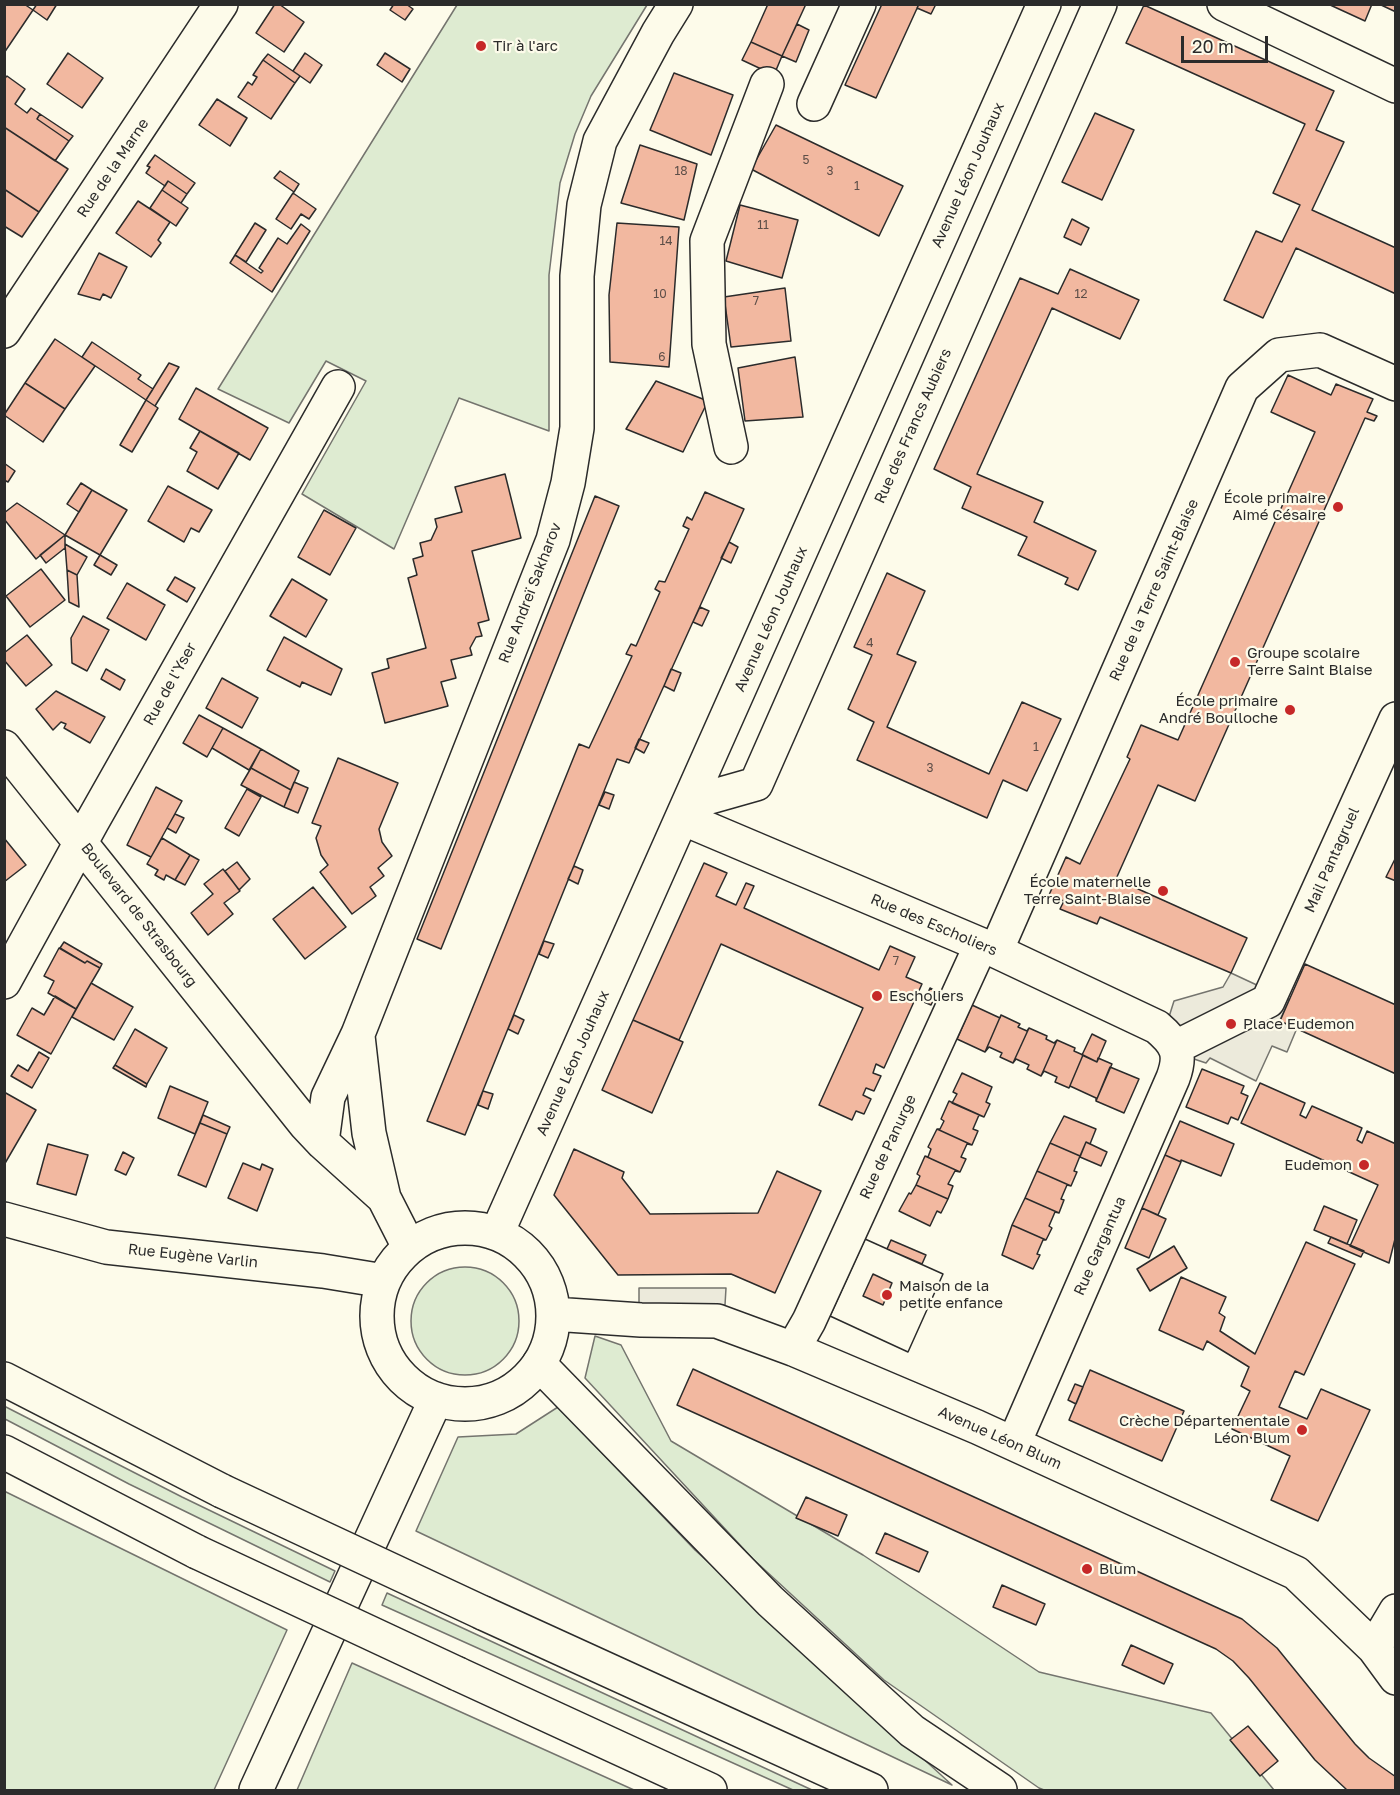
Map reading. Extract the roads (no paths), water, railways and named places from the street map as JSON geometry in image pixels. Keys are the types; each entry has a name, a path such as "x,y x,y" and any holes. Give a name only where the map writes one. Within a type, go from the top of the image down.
{"main road":[{"name":"Rue de la Marne","path":"4,331 221,4"},
{"name":"Rue Andreï Sakharov","path":"322,1142 328,1097 358,1034 553,540 568,483 577,428 577,276 584,205 600,141 676,4"},
{"path":"814,104 859,4"},
{"name":"Avenue Léon Jouhaux","path":"497,1233 1044,4"},
{"name":"Rue des Francs Aubiers","path":"685,810 756,783 1100,4"},
{"path":"1224,4 1395,86"},
{"path":"731,447 710,344 707,241 767,84"},
{"name":"Rue de la Terre Saint-Blaise","path":"989,948 1242,388 1279,355 1320,350 1395,384"},
{"name":"Rue de l'Yser","path":"4,982 338,387"},
{"name":"Mail Pantagruel","path":"1176,1047 1268,1000 1395,719"},
{"name":"Boulevard de Strasbourg","path":"4,747 273,1084 322,1142 384,1198"},
{"name":"Rue des Escholiers","path":"685,810 1157,1027 1176,1047"},
{"name":"Rue de Panurge","path":"793,1349 809,1321 989,948"},
{"name":"Rue Andreï Sakharov","path":"358,1034 369,1133 384,1198 409,1247"},
{"name":"Rue Gargantua","path":"1014,1443 1173,1078 1178,1059 1176,1047"},
{"path":"273,1084 328,1097"},
{"name":"Rue Eugène Varlin","path":"4,1219 106,1246 323,1271 384,1281"},
{"path":"456,1228 482,1229 497,1233 526,1251 541,1270 550,1291 553,1314 550,1340 539,1364 519,1385 493,1399 464,1404 436,1399 411,1385 391,1364 380,1338 377,1309 384,1281 395,1263 409,1247 432,1234 456,1228"},
{"name":"Avenue Léon Blum","path":"553,1314 641,1320 717,1321 793,1349 1014,1443 1296,1573 1374,1648 1395,1678"},
{"path":"539,1364 770,1601 912,1731 999,1791"},
{"path":"4,1379 222,1491 871,1791"},
{"path":"256,1791 436,1399"},
{"path":"4,1452 197,1552 710,1791"},
{"path":"1374,1648 1395,1611"}],"place":[{"name":"Tir à l'arc","path":"481,46"},
{"name":"École primaire Aimé Césaire","path":"1338,507"},
{"name":"Groupe scolaire Terre Saint Blaise","path":"1235,662"},
{"name":"École primaire André Boulloche","path":"1290,710"},
{"name":"École maternelle Terre Saint-Blaise","path":"1163,891"},
{"name":"Escholiers","path":"877,996"},
{"name":"Place Eudemon","path":"1231,1024"},
{"name":"Eudemon","path":"1364,1165"},
{"name":"Maison de la petite enfance","path":"887,1295"},
{"name":"Crèche Départementale Léon Blum","path":"1302,1430"},
{"name":"Blum","path":"1087,1569"}]}
